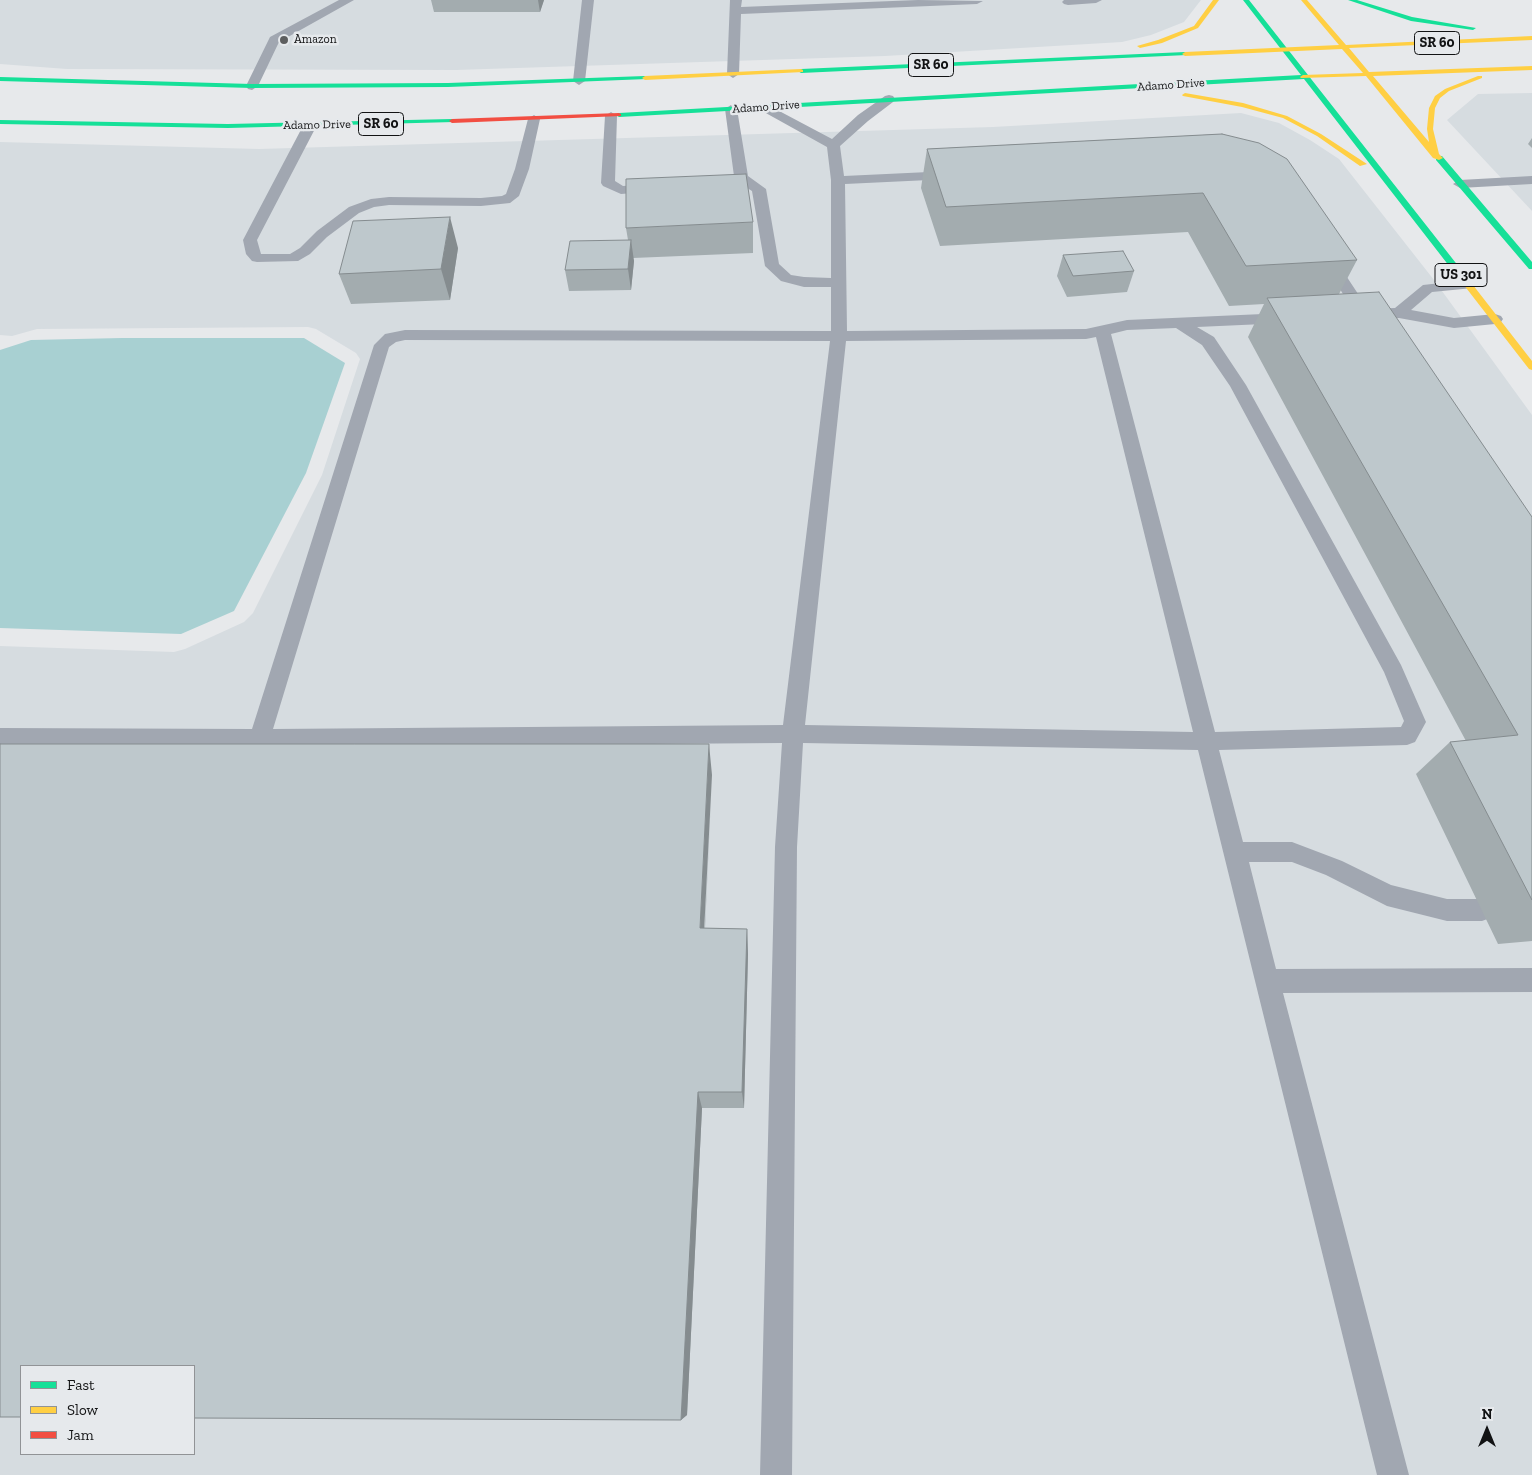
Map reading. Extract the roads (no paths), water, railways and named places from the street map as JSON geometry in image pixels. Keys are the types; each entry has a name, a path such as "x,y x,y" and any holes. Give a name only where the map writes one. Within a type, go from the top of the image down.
{"main road":[{"path":"1084,59 1160,42 1196,27 1216,0"},
{"name":"US 301","path":"1246,0 1532,366"},
{"path":"1304,0 1532,267"},
{"path":"1351,0 1411,19 1532,34"},
{"name":"Adamo Drive","path":"0,79 252,86 428,85 578,81 1532,38"},
{"name":"Adamo Drive","path":"0,122 310,125 534,119 889,99 1136,88 1305,77 1532,68"},
{"path":"1436,156 1430,129 1432,108 1437,97 1464,82 1499,70"},
{"path":"1136,88 1243,105 1285,117 1331,142 1390,183"}],"lane":[{"path":"252,86 274,40 348,0"},
{"path":"578,81 588,0"},
{"path":"1068,2 1096,0"},
{"path":"733,74 736,5 977,1"},
{"path":"833,145 863,118 889,99"},
{"path":"761,107 833,145"},
{"path":"732,109 741,178"},
{"path":"611,116 608,183 621,190 670,187"},
{"path":"310,125 250,240 253,254 257,258 292,258 305,251 322,234 354,210 371,204 389,201 481,202 505,200 512,196 522,170 534,119"},
{"path":"776,1475 786,857 793,734 839,336 838,180 833,145"},
{"path":"838,180 962,174"},
{"path":"710,186 730,184 741,178"},
{"path":"741,178 759,189 772,266 786,278 804,282 838,283"},
{"path":"1460,184 1532,180"},
{"path":"1320,248 1375,331"},
{"path":"1399,313 1428,288 1468,285"},
{"path":"1344,315 1399,313 1454,323 1495,319"},
{"path":"260,738 382,346 391,338 405,335 839,336 1086,334 1127,325 1306,317"},
{"path":"0,737 260,738 793,734 1206,741 1407,736 1415,722 1394,671 1238,385 1208,341 1180,322"},
{"path":"1102,331 1394,1475"},
{"path":"1234,852 1292,852 1334,868 1388,895 1448,910 1482,910"},
{"path":"1267,981 1532,980"}],"water":[{"path":"304,338 345,363 306,473 234,611 181,634 0,628 0,350 31,340"}],"place":[{"name":"Amazon","path":"284,40"}]}
